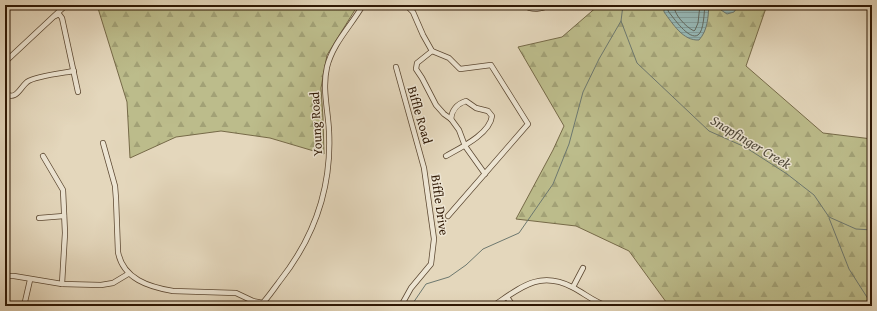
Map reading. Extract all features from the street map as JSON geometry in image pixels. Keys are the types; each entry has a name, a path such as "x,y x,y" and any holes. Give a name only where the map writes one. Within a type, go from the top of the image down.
{"street":[{"path":"5,62 66,5"},
{"name":"Young Road","path":"264,305 293,264 309,236 319,209 326,185 329,155 329,130 325,91 327,67 337,43 363,5"},
{"path":"406,5 413,12 422,35 432,51 449,58 460,69 491,65 528,124 448,216"},
{"path":"523,5 529,9 540,10 551,5"},
{"path":"55,16 59,14 62,18 78,92"},
{"path":"432,51 417,63 416,69 436,105 451,119 465,146 485,174"},
{"name":"Biffle Road","path":"396,67 424,168"},
{"path":"5,94 10,97 15,96 27,82 34,79 74,71"},
{"path":"446,156 465,146 479,135 491,122 492,116 488,111 476,108 466,101 460,103 456,107 452,112 451,119"},
{"path":"103,144 115,186 119,261 128,274 144,284 162,290 236,293 264,305"},
{"path":"44,156 63,190 65,233 62,284"},
{"name":"Biffle Drive","path":"401,306 411,288 431,264 433,258 434,239 424,168"},
{"path":"39,218 64,216"},
{"path":"573,287 583,268"},
{"path":"5,276 14,276 30,280 62,284 101,285 113,283 128,274"},
{"path":"493,306 507,296 534,282 545,279 558,281 573,287 598,305 607,306"},
{"path":"24,306 30,280"},
{"path":"507,296 513,306"}],"green space":[{"path":"97,5 358,5 327,55 321,88 324,154 270,138 221,131 176,137 130,158 127,102"},
{"path":"599,5 767,5 746,66 823,133 872,139 872,306 770,306 764,303 753,306 669,306 629,251 576,226 516,219 553,150 564,126 518,47 562,37"}],"water":[{"path":"666,5 709,5 706,28 699,40 688,38 679,31 664,12"},
{"path":"719,5 739,5 734,12 727,14 721,10"}],"waterway":[{"name":"Snapfinger Creek","path":"623,5 621,21 637,63 709,131 745,147 787,174 814,195 829,217 856,229 872,230"},
{"path":"411,306 426,284 449,277 466,265 483,249 519,233 553,184 569,144 583,92 599,59 621,21"},
{"path":"829,218 849,269 872,305"}]}
